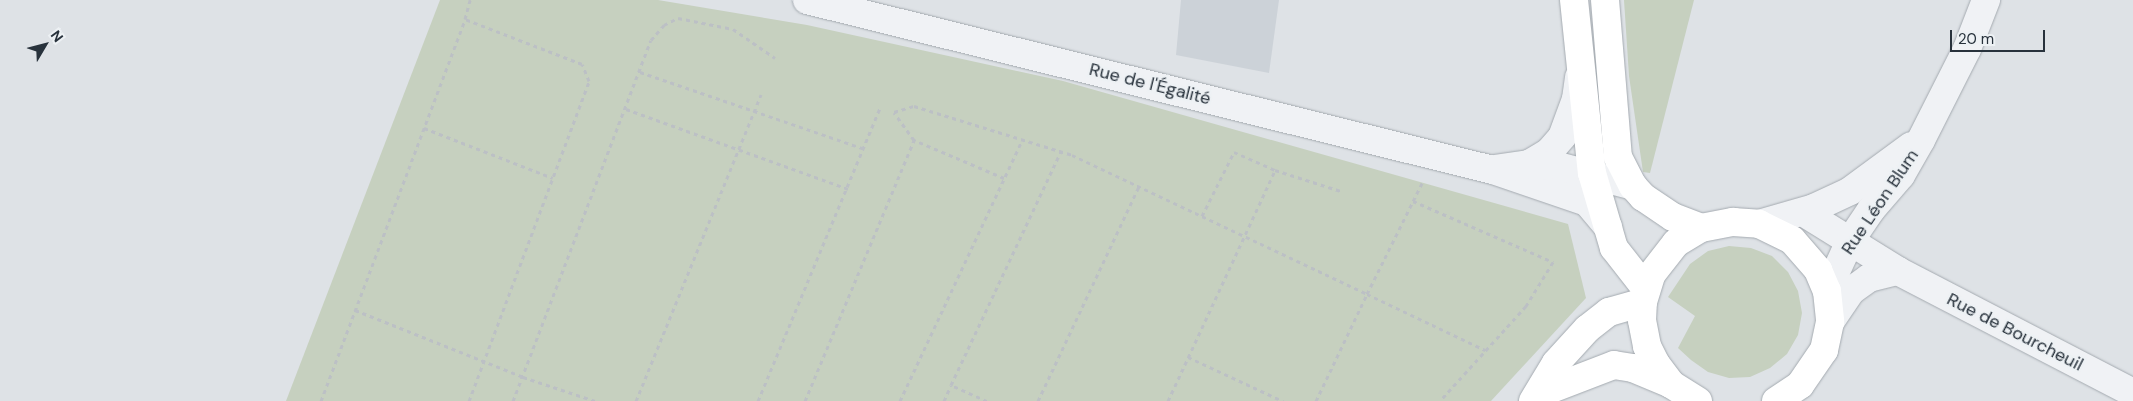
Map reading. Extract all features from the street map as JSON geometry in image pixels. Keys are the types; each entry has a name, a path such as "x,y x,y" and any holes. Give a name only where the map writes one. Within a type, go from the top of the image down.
{"main road":[{"path":"1574,0 1580,73 1592,173 1614,248 1644,295"},
{"path":"1605,0 1618,157 1633,186 1657,207 1701,228"},
{"path":"1671,384 1656,364 1647,346 1642,320 1644,295 1660,259 1676,243 1701,228 1733,222 1759,224 1778,232 1803,250 1818,270 1827,291 1830,322 1824,350 1815,367 1800,385 1776,401"},
{"path":"1537,397 1556,363 1587,329 1609,312 1644,295"},
{"path":"1537,397 1614,365 1633,368 1671,384 1698,401"}],"street":[{"name":"Rue de l'Égalité","path":"807,0 1493,170 1587,202 1608,227"},
{"name":"Rue Léon Blum","path":"1827,291 1850,241 1871,210 1901,176 1921,140 1967,49 1986,0"},
{"name":"Rue de l'Égalité","path":"1529,164 1549,152 1562,137 1576,99 1580,73"},
{"name":"Rue Léon Blum","path":"1759,224 1803,212 1850,191 1896,154 1921,140"},
{"name":"Rue de l'Égalité","path":"1493,170 1529,164 1592,173 1633,186"},
{"name":"Rue de Bourcheuil","path":"1803,212 1898,271 2133,393"},
{"path":"1830,322 1851,291 1869,278 1898,271"}],"path":[{"path":"321,401 465,19 470,0"},
{"path":"514,401 651,40 664,25 678,18 733,29 775,58"},
{"path":"465,19 582,64 589,81 486,360 469,401"},
{"path":"640,72 865,149"},
{"path":"636,401 761,94"},
{"path":"1004,178 914,140 894,112 914,106 1060,151 1485,350"},
{"path":"758,401 865,149 880,108"},
{"path":"626,109 848,188"},
{"path":"424,128 553,178"},
{"path":"804,401 914,140"},
{"path":"900,401 1022,140"},
{"path":"944,401 1060,151"},
{"path":"1202,216 1234,152 1276,170 1341,191"},
{"path":"1168,401 1276,170"},
{"path":"1316,401 1422,182"},
{"path":"1038,401 1138,186"},
{"path":"1413,201 1553,262 1526,306 1440,401"},
{"path":"355,310 486,360 523,377 595,401"},
{"path":"1188,357 1283,401"},
{"path":"951,385 987,401"}],"shaded area":[{"path":"1181,0 1279,0 1269,73 1176,55"}],"green space":[{"path":"440,0 658,0 807,25 1063,81 1568,224 1586,298 1491,401 286,401"},
{"path":"1624,0 1694,0 1650,173 1643,172 1629,76"},
{"path":"1729,246 1751,248 1772,256 1788,272 1798,291 1802,313 1798,335 1787,354 1770,368 1750,377 1729,378 1708,372 1678,348 1695,316 1668,297 1690,264 1708,251"}]}
